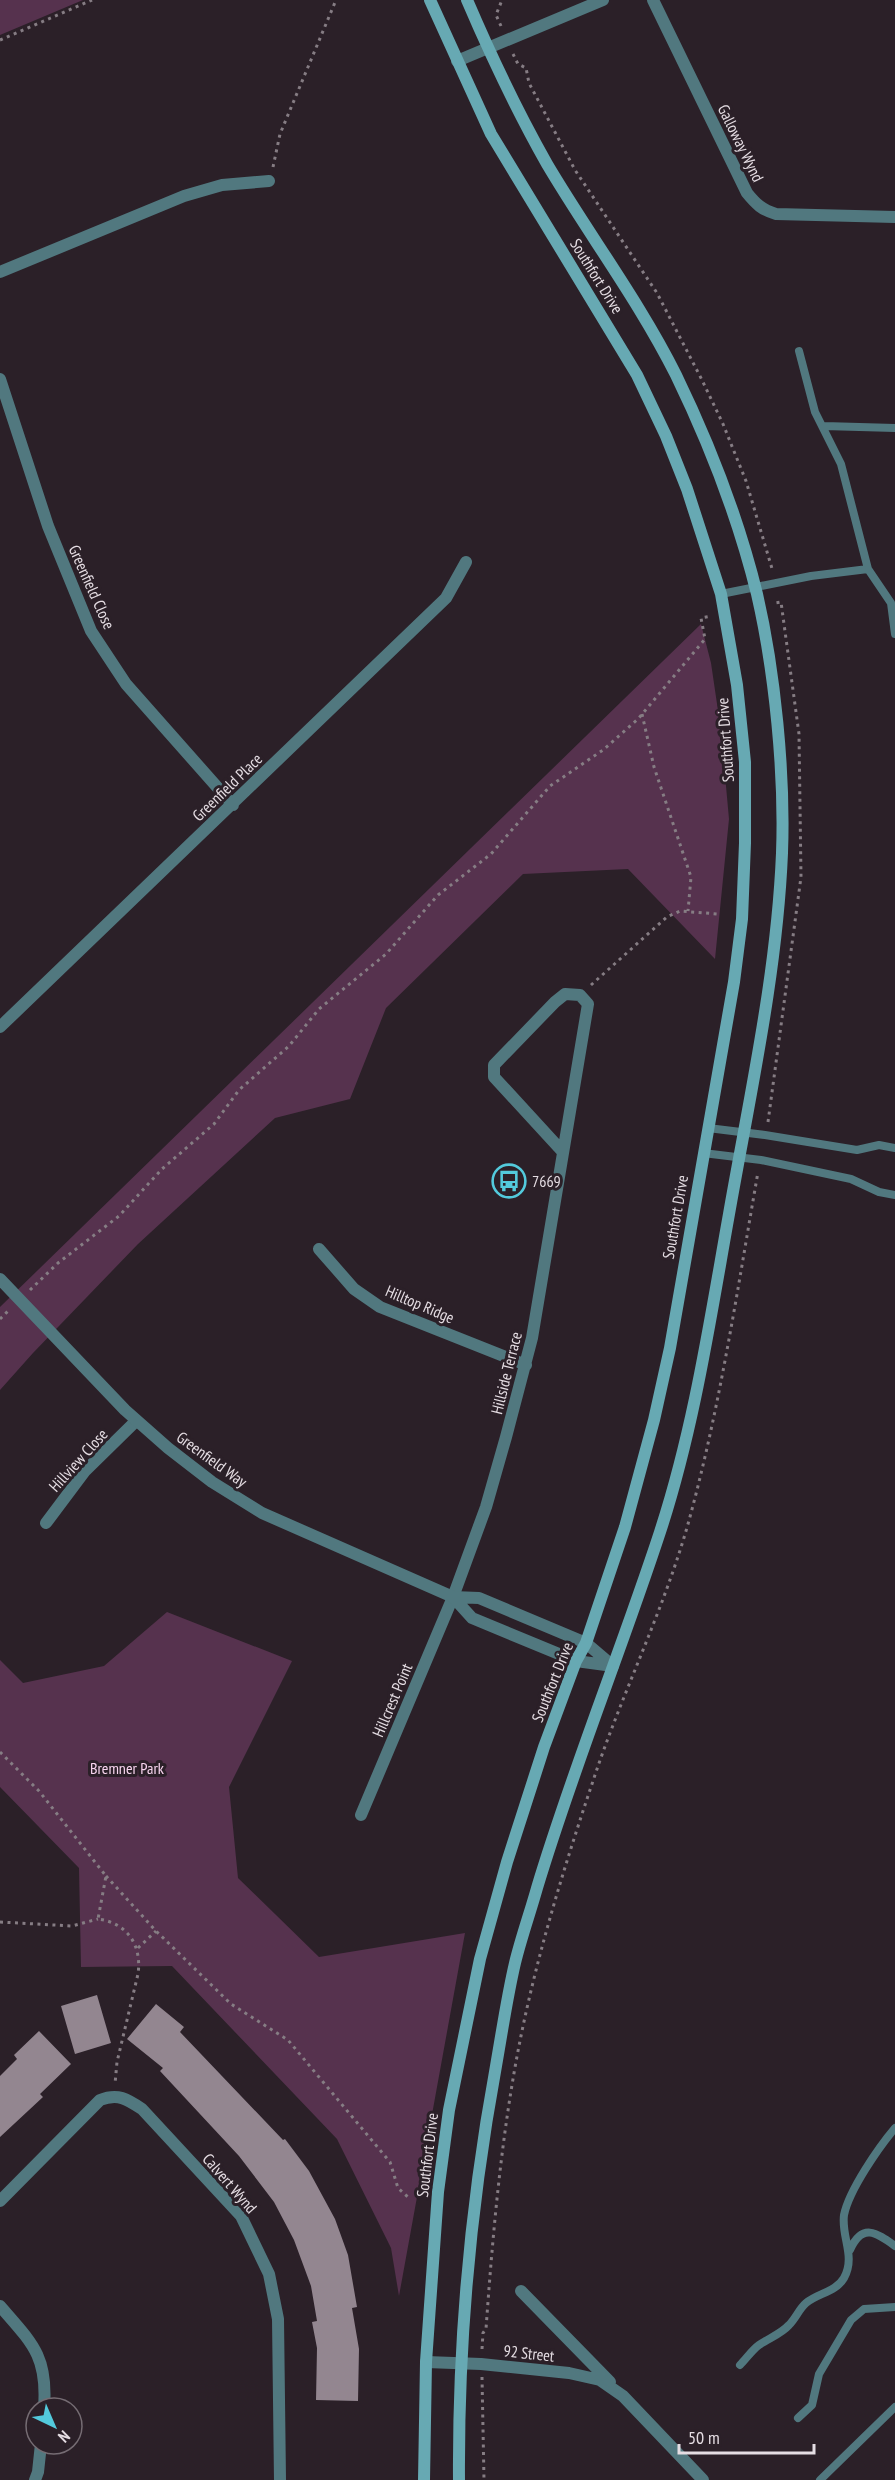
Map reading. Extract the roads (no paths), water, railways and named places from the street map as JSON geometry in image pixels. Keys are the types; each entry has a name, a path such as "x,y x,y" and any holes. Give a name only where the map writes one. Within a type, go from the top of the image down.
{"main road":[{"name":"Southfort Drive","path":"424,2480 426,2362 438,2193 449,2110 480,1959 507,1862 541,1757 576,1661 586,1643 626,1527 654,1420 670,1347 734,982 742,919 746,843 744,751 737,685 721,594 687,489 666,436 637,375 490,134 430,0"},
{"name":"Southfort Drive","path":"459,2480 465,2307 480,2160 515,1962 550,1844 662,1527 691,1416 740,1156 769,985 777,924 782,848 780,767 772,682 755,586 720,476 676,375 637,306 547,163 487,48 467,0"}],"street":[{"path":"457,61 603,0"},
{"name":"Galloway Wynd","path":"653,0 747,193 758,205 765,211 776,214 895,217"},
{"path":"0,272 184,196 222,184 270,181"},
{"name":"Greenfield Close","path":"0,379 48,526 91,631 126,684 233,805"},
{"name":"Greenfield Place","path":"0,1027 233,805 446,597 466,562"},
{"name":"Hillside Terrace","path":"453,1597 486,1507 532,1338 588,1004 580,995 566,994 555,1002 494,1065 494,1077 562,1151"},
{"name":"Hilltop Ridge","path":"319,1249 354,1289 380,1307 526,1365"},
{"name":"Greenfield Way","path":"0,1279 136,1420 212,1482 262,1512 453,1597 479,1598 586,1643 613,1666"},
{"name":"Hillview Close","path":"46,1523 85,1471 136,1420"},
{"name":"Greenfield Way","path":"453,1597 472,1618 576,1661 613,1666"},
{"name":"Hillcrest Point","path":"361,1815 453,1597"},
{"name":"Calvert Wynd","path":"0,2201 100,2100 114,2095 123,2097 141,2109 241,2216 269,2274 278,2319 280,2480"},
{"name":"92 Street","path":"521,2291 703,2480"},
{"path":"0,2306 34,2344 42,2368 43,2396"},
{"name":"92 Street","path":"426,2362 463,2363 569,2373 600,2380 623,2396"},
{"path":"35,2480 38,2456"}],"lane":[{"path":"799,351 815,412 824,426 840,464 868,569 891,603 895,634"},
{"path":"824,426 895,428"},
{"path":"721,594 755,586 868,569"},
{"path":"708,1128 857,1150 879,1145 895,1148"},
{"path":"703,1153 740,1156 851,1179 879,1192 895,1196"},
{"path":"740,2365 755,2348 789,2325 808,2301 835,2288 843,2279 848,2266 849,2250 844,2214 871,2160 895,2128"},
{"path":"849,2250 853,2241 863,2232 882,2236 895,2246"},
{"path":"798,2418 812,2405 819,2374 851,2320 864,2309 895,2307"},
{"path":"820,2480 895,2407"}],"place":[{"name":"7669","path":"509,1181"}],"park label":[{"name":"Bremner Park","path":"127,1768"}]}
